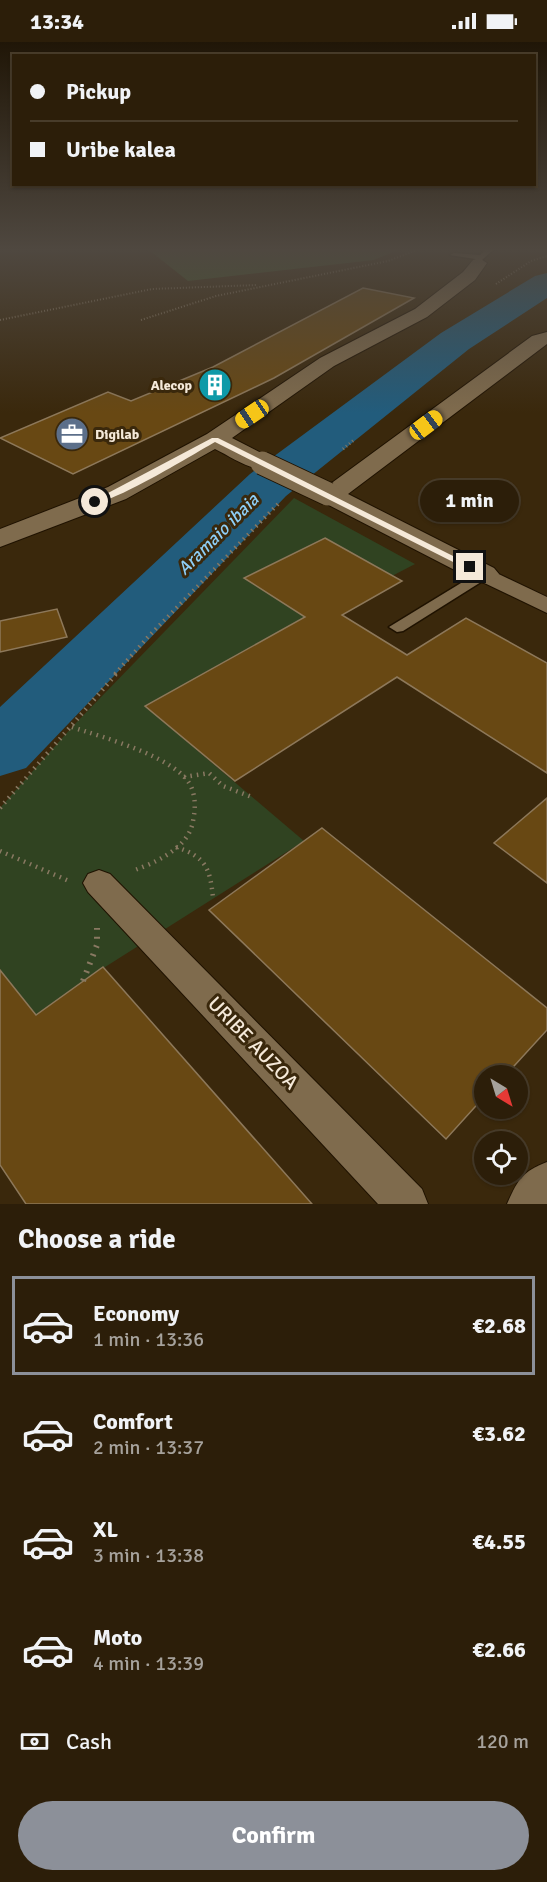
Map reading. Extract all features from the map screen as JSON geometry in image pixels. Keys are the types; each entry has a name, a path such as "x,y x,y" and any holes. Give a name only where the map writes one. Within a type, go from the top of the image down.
{"street":[{"path":"0,539 117,493 215,439 327,362 433,304"},
{"path":"328,494 346,484 539,340 547,338"},
{"path":"215,439 547,606"},
{"name":"URIBE AUZOA","path":"99,883 407,1204"},
{"path":"537,1204 547,1191"}],"lane":[{"path":"397,627 484,574"}],"path":[{"path":"0,320 77,304"},
{"path":"141,320 190,304"},
{"path":"336,455 354,440"},
{"path":"0,808 147,638 283,499"},
{"path":"0,851 69,881 99,883 158,862 191,833 195,808 192,789 184,777 153,755 72,727"},
{"path":"184,777 209,773 224,786 252,797"},
{"path":"176,847 191,851 204,862 211,873 213,898"},
{"path":"83,981 97,945 99,883"}],"green space":[{"path":"294,498 415,564 392,576 325,538 245,578 305,617 145,706 304,841 83,981 36,1015 0,970 0,808 72,727"}],"building":[{"name":"Alecop","path":"332,304 403,304 274,378 73,474 0,438 108,392 131,401 213,367"},
{"path":"325,538 402,581 342,615 407,655 466,618 547,663 547,773 397,677 235,781 145,706 305,617 244,578"},
{"path":"57,609 67,637 0,652 0,621"},
{"path":"547,798 547,883 494,843"},
{"path":"322,828 547,1008 547,1030 515,1065 474,1065 474,1108 446,1139 209,910"},
{"path":"103,967 312,1204 26,1204 0,1165 0,970 36,1015"}],"waterway":[{"name":"Aramaio ibaia","path":"0,750 268,485 455,341 513,304"}],"place":[{"name":"Alecop","path":"215,385"},
{"name":"Digilab","path":"72,434"}],"route":[{"path":"95,502 117,493 215,439 470,567"}]}
